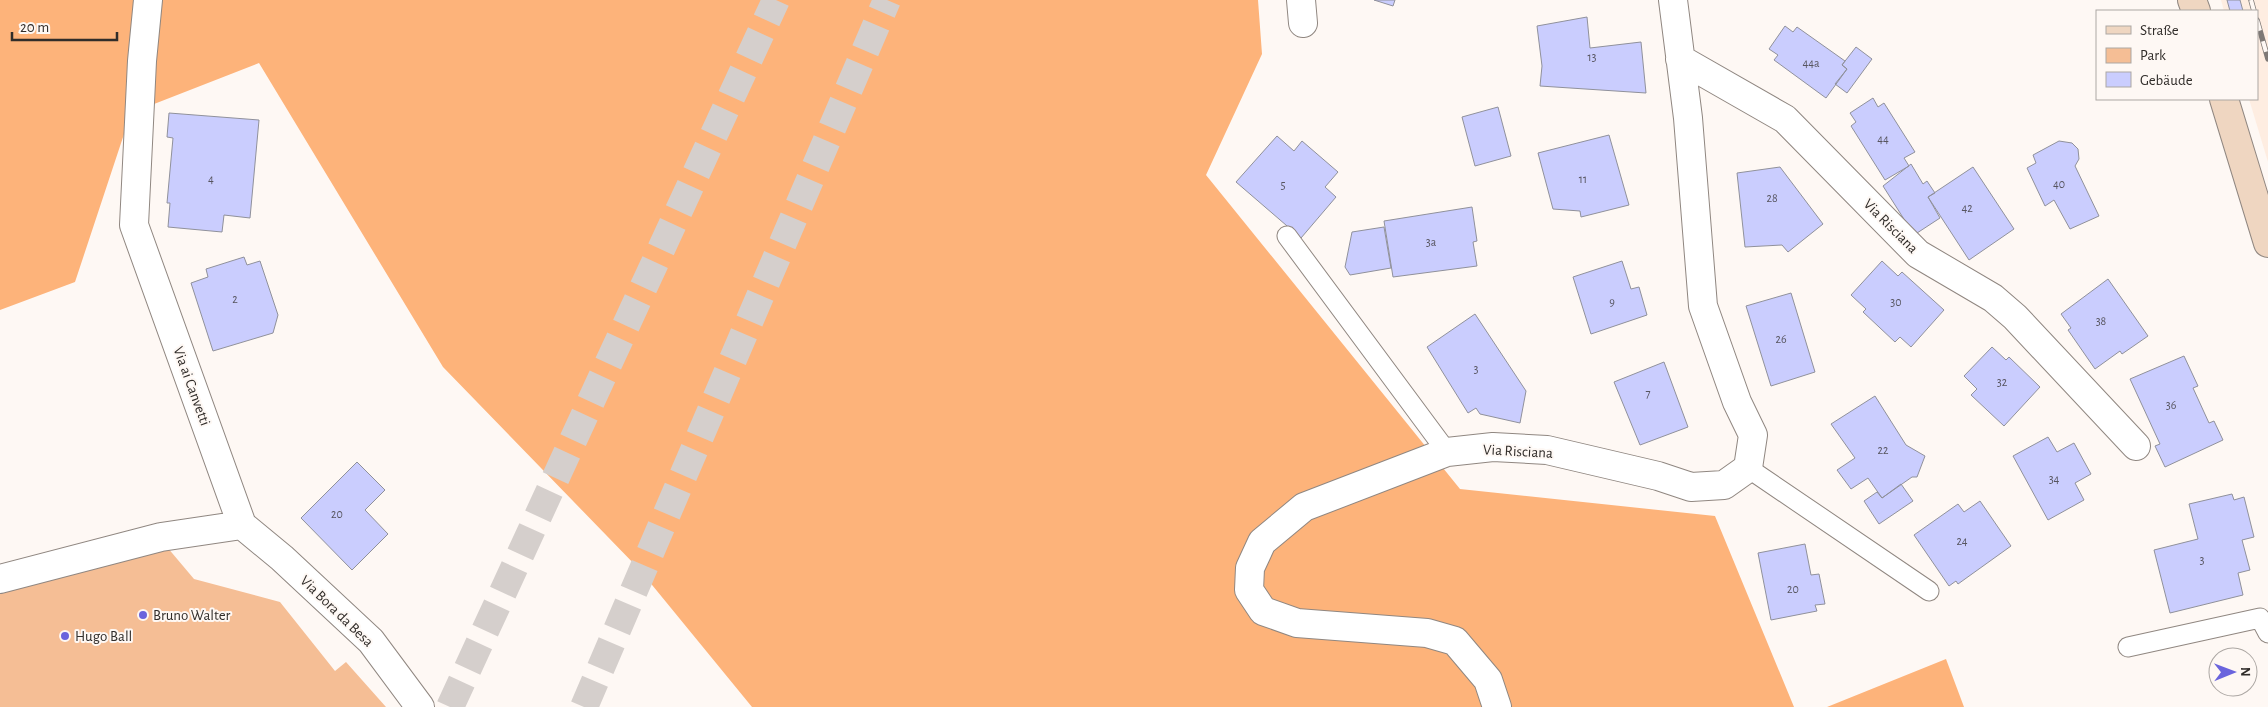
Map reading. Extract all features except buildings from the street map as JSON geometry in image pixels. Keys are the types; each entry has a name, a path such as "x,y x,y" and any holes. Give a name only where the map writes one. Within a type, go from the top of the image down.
{"main road":[{"path":"2224,100 2268,243"}],"street":[{"name":"Via ai Canvetti","path":"148,0 142,61 134,225 242,525"},
{"path":"1673,0 1688,118 1703,306 1737,402 1753,435 1748,468"},
{"name":"Via Risciana","path":"1680,59 1785,119 1918,254 1993,298 2015,317 2136,446"},
{"name":"Via Risciana","path":"1497,707 1488,680 1455,641 1426,633 1297,623 1263,610 1249,590 1250,568 1262,542 1304,507 1447,452 1493,447 1547,450 1658,476 1691,487 1724,484 1748,468"},
{"path":"0,579 161,537 242,525"},
{"name":"Via Bora da Besa","path":"242,525 282,558 371,641 420,707"}],"lane":[{"path":"1287,236 1447,452"},
{"path":"1748,468 1929,591"},
{"path":"2128,647 2260,618 2268,633"}],"shaded area":[{"path":"0,0 1258,0 1262,54 1206,175 1460,489 1715,516 1794,707 752,707 639,569 443,367 259,63 131,113 75,282 0,310"},
{"path":"2221,0 2268,0 2268,162 2249,100 2258,100 2258,10 2224,10"},
{"path":"1946,659 1964,707 1827,707"}],"green space":[{"path":"167,547 194,579 280,602 335,671 346,662 386,707 0,707 0,590"}],"tunnel":[{"path":"450,707 776,0"},
{"path":"584,707 887,0"}],"railway":[{"path":"2251,0 2254,10"},
{"path":"2258,24 2268,59"}],"place":[{"name":"Bruno Walter","path":"143,615"},
{"name":"Hugo Ball","path":"65,636"}]}
